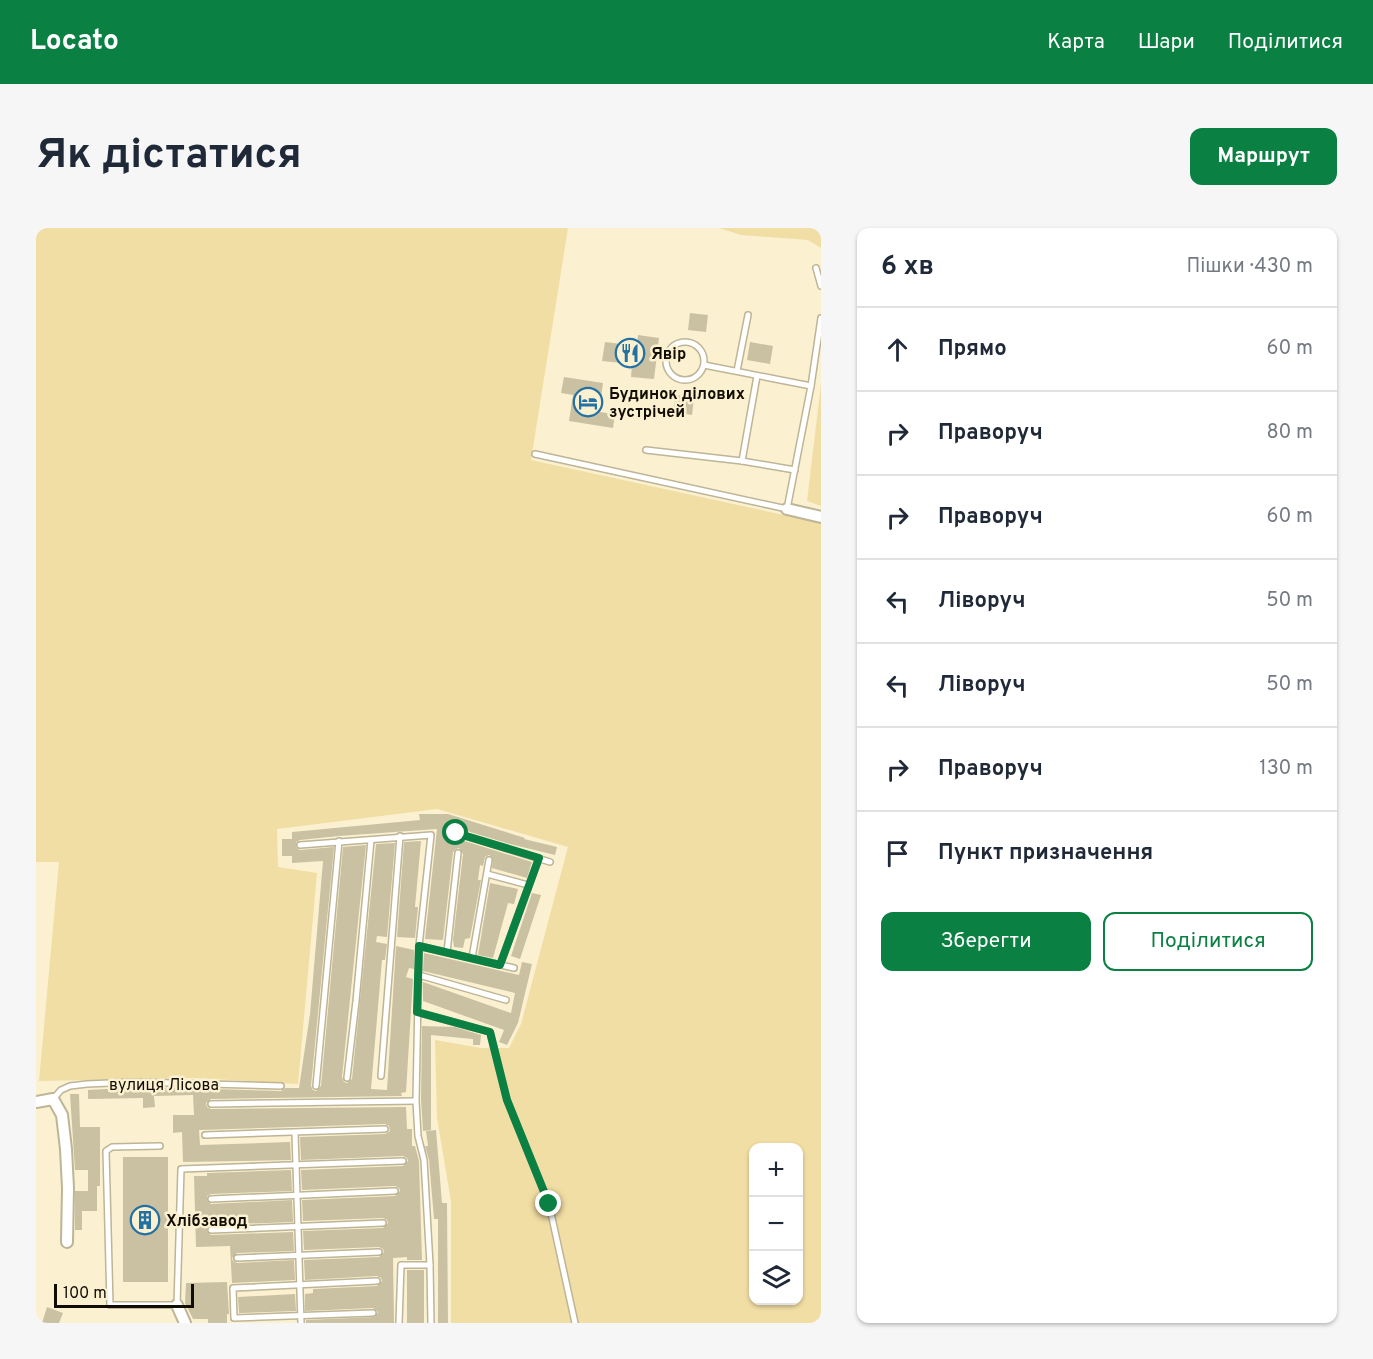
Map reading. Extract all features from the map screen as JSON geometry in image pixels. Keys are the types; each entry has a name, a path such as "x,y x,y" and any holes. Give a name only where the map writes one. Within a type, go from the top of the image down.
{"street":[{"path":"787,508 821,516"},
{"path":"53,1099 62,1115 66,1149 67,1242"},
{"name":"вулиця Лісова","path":"36,1102 53,1099"},
{"path":"177,1305 185,1323"}],"lane":[{"path":"816,268 821,286"},
{"path":"737,371 748,315"},
{"path":"535,454 787,508 811,386 821,318"},
{"path":"694,343 702,353 704,365 697,376 691,379 679,379 668,372 666,353 675,344 694,343"},
{"path":"704,365 811,386"},
{"path":"742,461 757,376"},
{"path":"646,450 742,461 795,470"},
{"path":"456,833 550,862"},
{"path":"300,846 431,835 419,946 416,1101 418,1136 424,1160 431,1323"},
{"path":"381,1076 400,836"},
{"path":"347,1078 357,1001 371,840"},
{"path":"316,1086 339,842"},
{"path":"447,952 458,853"},
{"path":"500,965 539,858"},
{"path":"472,958 489,860"},
{"path":"487,874 528,885"},
{"path":"419,946 514,968"},
{"path":"419,975 506,999"},
{"path":"417,1012 490,1032 507,1100 549,1204 576,1323"},
{"name":"вулиця Лісова","path":"53,1099 61,1090 87,1083 145,1082 281,1086"},
{"path":"211,1104 416,1101"},
{"path":"206,1135 385,1130"},
{"path":"295,1133 301,1323"},
{"path":"160,1146 112,1147 106,1151 110,1305 177,1305 181,1169 403,1161"},
{"path":"211,1198 395,1191"},
{"path":"211,1230 383,1223"},
{"path":"237,1258 379,1252"},
{"path":"399,1323 401,1265 430,1265"},
{"path":"373,1313 234,1318 233,1288 377,1281"}],"shaded area":[{"path":"36,228 568,228 531,460 821,523 821,1323 451,1323 451,1201 437,1118 435,1040 481,1048 509,1048 521,1024 568,847 437,809 277,829 278,867 317,873 298,1084 195,1078 39,1081 59,862 36,862"},
{"path":"719,228 821,228 821,248 808,240 741,235"},
{"path":"821,384 821,506 807,501"}],"building":[{"path":"690,313 708,315 706,332 688,330"},
{"name":"Явір","path":"638,335 659,338 654,379 631,377 632,364 602,361 605,342 637,346"},
{"path":"750,342 773,346 770,364 747,360"},
{"path":"564,377 603,383 599,412 615,414 613,428 569,421 573,395 561,393"},
{"path":"676,395 694,398 692,415 673,412"},
{"path":"419,814 448,814 524,839 557,847 555,855 457,828 452,830 451,835 455,838 532,862 527,878 492,868 493,858 489,855 485,857 483,866 480,865 478,880 481,880 470,938 465,939 463,948 454,947 453,940 463,854 459,848 453,852 443,940 425,939 437,829 339,836 296,842 296,847 300,850 334,847 311,1086 316,1091 321,1086 343,847 366,845 342,1077 347,1083 352,1079 376,844 395,843 387,937 377,936 376,942 387,944 385,960 382,960 371,1089 387,1090 396,946 414,950 414,969 409,968 406,977 413,979 406,1092 401,1093 402,1096 211,1099 206,1103 211,1109 406,1107 407,1129 412,1129 412,1146 415,1146 419,1161 422,1260 407,1260 407,1257 393,1258 394,1323 306,1323 306,1320 375,1317 378,1312 373,1308 305,1311 305,1294 313,1293 313,1289 377,1286 382,1281 377,1276 305,1280 304,1260 379,1257 384,1252 379,1247 304,1250 303,1231 383,1228 388,1223 383,1218 303,1221 302,1200 395,1196 400,1191 395,1186 302,1190 301,1170 403,1166 408,1161 403,1156 301,1160 300,1137 385,1134 390,1131 389,1126 385,1124 199,1130 200,1145 290,1142 291,1160 183,1162 182,1132 173,1133 173,1115 194,1115 193,1095 154,1096 155,1107 143,1108 143,1098 88,1099 88,1090 145,1087 281,1091 285,1088 299,1088 310,1014 323,861 292,863 292,856 282,856 282,839 292,839 292,832 420,820"},
{"path":"421,841 415,907 418,907 415,938 397,937 404,842"},
{"path":"490,883 518,889 514,904 508,903 493,958 478,955"},
{"path":"532,893 541,895 520,959 511,956"},
{"path":"424,953 519,975 522,962 532,964 518,1023 507,1045 499,1042 504,1030 423,1001 423,982 511,1013 515,993 423,971"},
{"path":"422,1026 455,1027 481,1035 480,1045 473,1045 473,1039 431,1035 431,1130 423,1131 421,1100"},
{"path":"70,1094 79,1094 80,1127 100,1127 100,1186 97,1186 97,1211 82,1211 82,1230 75,1230 75,1191 88,1191 88,1170 75,1170"},
{"path":"436,1130 442,1203 447,1203 448,1323 438,1323 438,1219 434,1219 429,1160 425,1146 428,1146 426,1131"},
{"name":"Хлібзавод","path":"123,1157 168,1157 168,1282 123,1282"},
{"path":"291,1170 292,1191 207,1196 207,1201 211,1204 292,1200 293,1222 207,1227 207,1232 211,1235 293,1232 294,1251 237,1253 232,1258 237,1263 294,1260 295,1280 232,1283 230,1246 196,1247 194,1176 207,1176 207,1173"},
{"path":"407,1270 424,1270 424,1323 407,1323"},
{"path":"227,1282 229,1314 227,1314 227,1323 208,1323 208,1319 193,1319 185,1303 186,1283"},
{"path":"295,1294 296,1311 239,1313 238,1297"},
{"path":"47,1307 63,1313 59,1323 42,1323"}],"place":[{"name":"Явір","path":"630,353"},
{"name":"Будинок ділових зустрічей","path":"588,402"},
{"name":"Хлібзавод","path":"145,1220"}],"route":[{"path":"456,833 539,858 500,965 419,946 417,1012 490,1032 507,1100 549,1204"}]}
